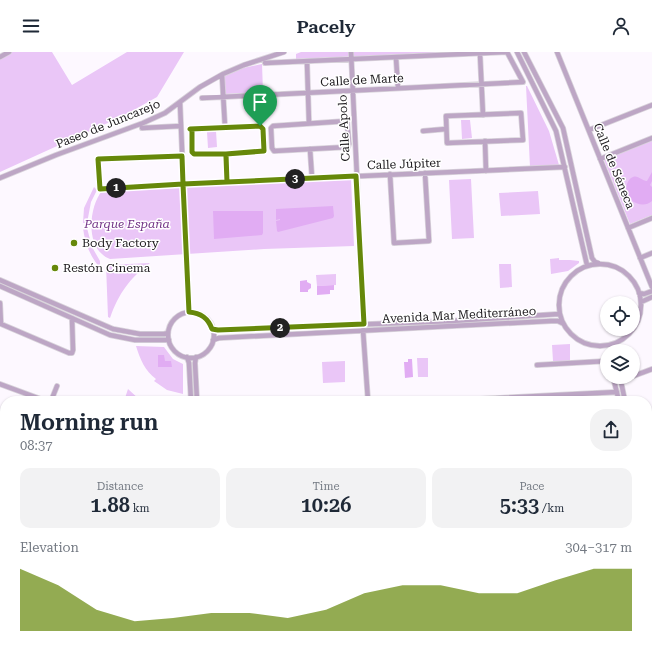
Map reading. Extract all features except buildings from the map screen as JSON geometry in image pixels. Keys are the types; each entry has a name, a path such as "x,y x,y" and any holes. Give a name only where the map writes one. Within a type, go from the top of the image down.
{"street":[{"path":"0,57 9,52"},
{"name":"Paseo de Juncarejo","path":"0,178 56,155 143,123 165,113 200,87 222,75 244,65 284,52"},
{"name":"Calle Apolo","path":"351,52 364,324"},
{"path":"265,64 507,52"},
{"name":"Calle de Marte","path":"202,98 524,82 507,52"},
{"path":"517,52 556,131 587,265"},
{"path":"524,52 563,128 592,258 595,262 613,266 624,272 633,281 639,293 641,302 640,310"},
{"name":"Calle de Séneca","path":"557,52 652,287"},
{"path":"480,54 484,114"},
{"path":"396,58 398,88"},
{"path":"306,62 309,123 273,126 271,128 272,148 274,151 310,149 312,178"},
{"path":"222,75 225,127"},
{"path":"180,103 189,312"},
{"path":"589,130 652,105"},
{"path":"521,113 522,140 447,143 446,116 484,114 521,113"},
{"name":"Calle Apolo","path":"309,123 345,121 348,123 349,144 348,147 310,149"},
{"path":"142,128 181,126"},
{"path":"260,126 263,129 264,150 262,152 194,154 192,151 192,130 190,129 225,127 260,126"},
{"path":"423,131 446,129"},
{"path":"600,159 652,138"},
{"path":"485,141 486,171"},
{"path":"226,154 227,182"},
{"name":"Calle Júpiter","path":"182,156 98,159 100,189 390,174 565,167"},
{"path":"390,174 394,243 429,241 425,173"},
{"path":"628,228 652,218"},
{"path":"640,258 652,253"},
{"path":"600,263 587,265 576,271 567,279 561,290 558,302 559,314 562,323 569,333 588,345 600,348"},
{"path":"0,280 113,329 140,334 164,334 168,332"},
{"path":"0,286 102,332 117,337 136,340 169,340"},
{"path":"639,293 644,294 652,292"},
{"path":"641,302 652,297"},
{"path":"0,303 2,324 69,353 72,353 73,350 72,318"},
{"path":"194,312 204,316 211,324 212,329 213,340 207,351 196,357 187,357 175,351 169,340 168,332 173,321 183,313 194,312"},
{"name":"Avenida Mar Mediterráneo","path":"212,329 218,330 451,321 559,314"},
{"name":"Avenida Mar Mediterráneo","path":"213,340 219,338 363,330 451,327 551,321 558,321 562,323"},
{"path":"363,330 368,396"},
{"path":"612,344 625,336"},
{"path":"187,357 189,363 191,396"},
{"path":"196,357 197,396"},
{"path":"537,365 600,361"},
{"path":"640,373 652,369"},
{"path":"0,384 32,396"},
{"path":"615,384 618,396"},
{"path":"621,384 624,396"},
{"path":"53,396 58,386"},
{"path":"553,396 617,392"}],"green space":[{"path":"11,52 52,52 72,85 127,52 184,52 157,97 123,116 0,172 0,59"},
{"path":"301,52 453,52 296,59 296,54"},
{"path":"262,64 263,92 225,94 225,76 243,68"},
{"path":"526,86 549,131 559,165 530,167"},
{"path":"461,120 470,120 472,138 462,139"},
{"path":"216,131 217,147 208,148 207,132"},
{"path":"652,140 652,215 630,224 604,160"},
{"name":"Parque España","path":"351,179 354,246 264,249 110,259 102,254 94,241 92,232 93,214 98,197 102,191"},
{"path":"471,179 474,238 452,239 449,180"},
{"path":"94,187 97,190 91,202 87,223 83,223 84,208"},
{"path":"538,191 540,214 501,216 499,193"},
{"path":"83,228 87,228 92,247 100,261 100,268 88,250"},
{"path":"559,258 559,260 579,261 579,263 568,271 551,274 550,259"},
{"path":"150,263 130,281 117,301 110,318 108,317 106,265"},
{"path":"499,264 511,264 512,287 500,288"},
{"path":"336,274 336,285 317,286 316,275"},
{"path":"570,344 570,361 553,361 552,345"},
{"path":"136,346 164,347 173,359 183,364 183,394 167,390 154,381 156,379 143,364"},
{"path":"417,358 428,358 428,377 418,377"},
{"path":"345,361 345,382 323,383 322,362"},
{"path":"128,389 136,396 126,396"}],"shaded area":[{"path":"652,172 652,181 650,185 652,187 652,201 643,205 634,202 627,194 627,184 631,178 635,177 647,181"},
{"path":"333,206 333,218 278,232 277,231 276,221 280,219 276,220 276,209"},
{"path":"213,211 263,211 263,233 262,235 214,239"},
{"path":"307,280 307,282 311,284 311,288 308,292 300,292 300,281"},
{"path":"334,285 334,290 330,290 330,294 317,295 317,286"},
{"path":"158,355 164,355 165,361 171,361 172,367 158,367"},
{"path":"408,359 412,359 413,377 405,378 404,362 408,362"}],"place":[{"name":"Body Factory","path":"74,243"},
{"name":"Restón Cinema","path":"55,268"}],"route":[{"path":"260,126 190,129 192,130 192,152 194,154 226,154 226,157 227,182 356,176 364,324 212,329 211,324 204,316 194,312 189,312 183,184 100,189 98,159 182,156 183,184 227,182 226,154 264,151 263,127 260,126"}]}
